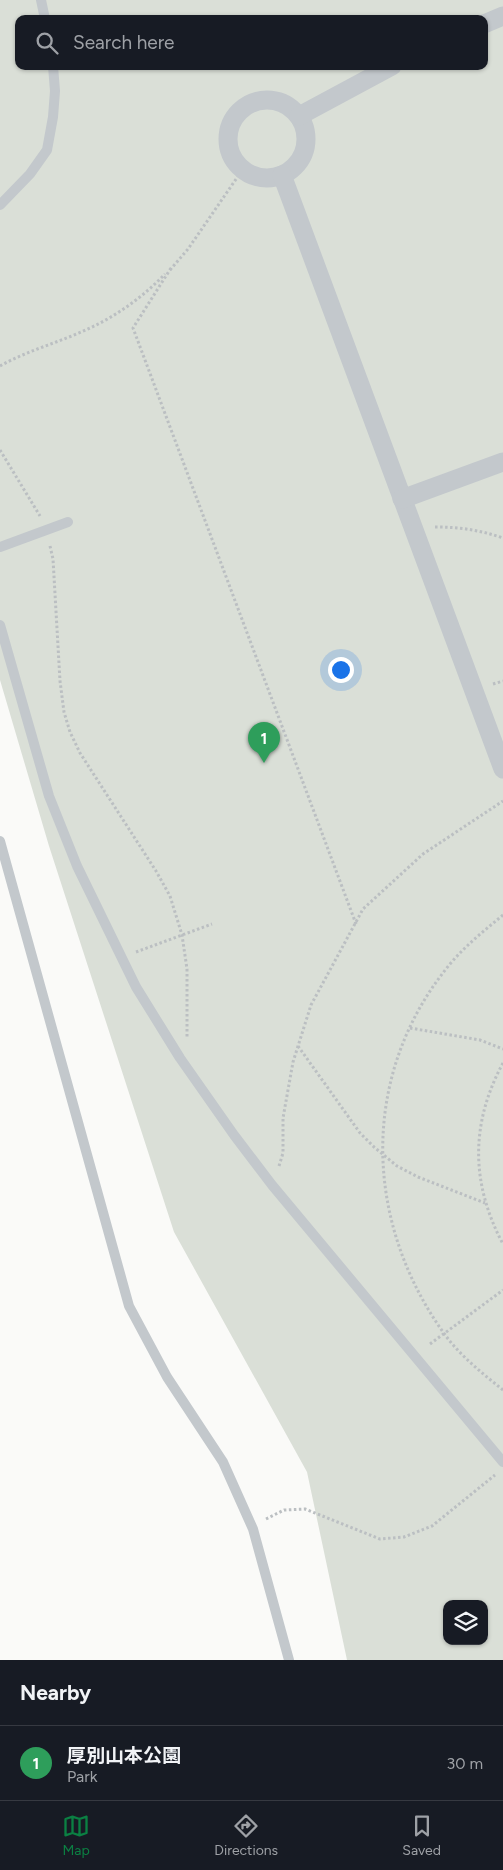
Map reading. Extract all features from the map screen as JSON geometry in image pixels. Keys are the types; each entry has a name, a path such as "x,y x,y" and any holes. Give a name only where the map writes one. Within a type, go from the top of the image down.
{"street":[{"path":"488,22 503,16"},
{"path":"299,116 385,70"},
{"path":"273,101 283,103 299,116 304,126 306,137 305,149 300,160 292,169 272,178 251,175 243,169 235,162 228,141 234,118 242,109 253,103 273,101"},
{"path":"282,175 503,769"},
{"path":"402,499 503,462"}],"lane":[{"path":"41,0 44,15"},
{"path":"0,205 30,174 47,150 53,117 55,90 53,70"},
{"path":"0,547 68,522"},
{"path":"0,625 48,796 77,866 136,987 187,1069 234,1135 272,1184 503,1462"},
{"path":"0,841 129,1306 167,1377 223,1462 253,1529 289,1660"}],"path":[{"path":"0,366 91,328 122,310 152,288 188,250 243,169"},
{"path":"171,268 133,328 356,924"},
{"path":"0,450 36,508 46,530 53,559 60,681 64,712 70,732 80,753 161,879 170,896 182,934 187,969 187,1069"},
{"path":"414,530 434,527 460,527 503,538"},
{"path":"272,1184 283,1153 284,1118 293,1062 311,1005 363,909 423,854 503,801"},
{"path":"503,915 450,964 425,1000 410,1028 397,1059 387,1102 382,1154 383,1176 390,1218 400,1252 424,1303 444,1334 467,1359 503,1390"},
{"path":"123,960 137,952 212,924"},
{"path":"410,1028 480,1040 503,1049"},
{"path":"298,1046 360,1133 382,1154 397,1166 418,1178 485,1203"},
{"path":"503,1063 485,1104 479,1138 479,1171 485,1203 503,1244"},
{"path":"430,1344 503,1290"},
{"path":"253,1529 266,1519 284,1510 305,1509 380,1539 404,1537 432,1526 496,1474"}],"shaded area":[{"path":"0,0 503,0 503,1660 347,1660 307,1472 174,1232 49,846 0,680"}],"place":[{"name":"厚別山本公園","path":"264,763"}]}
